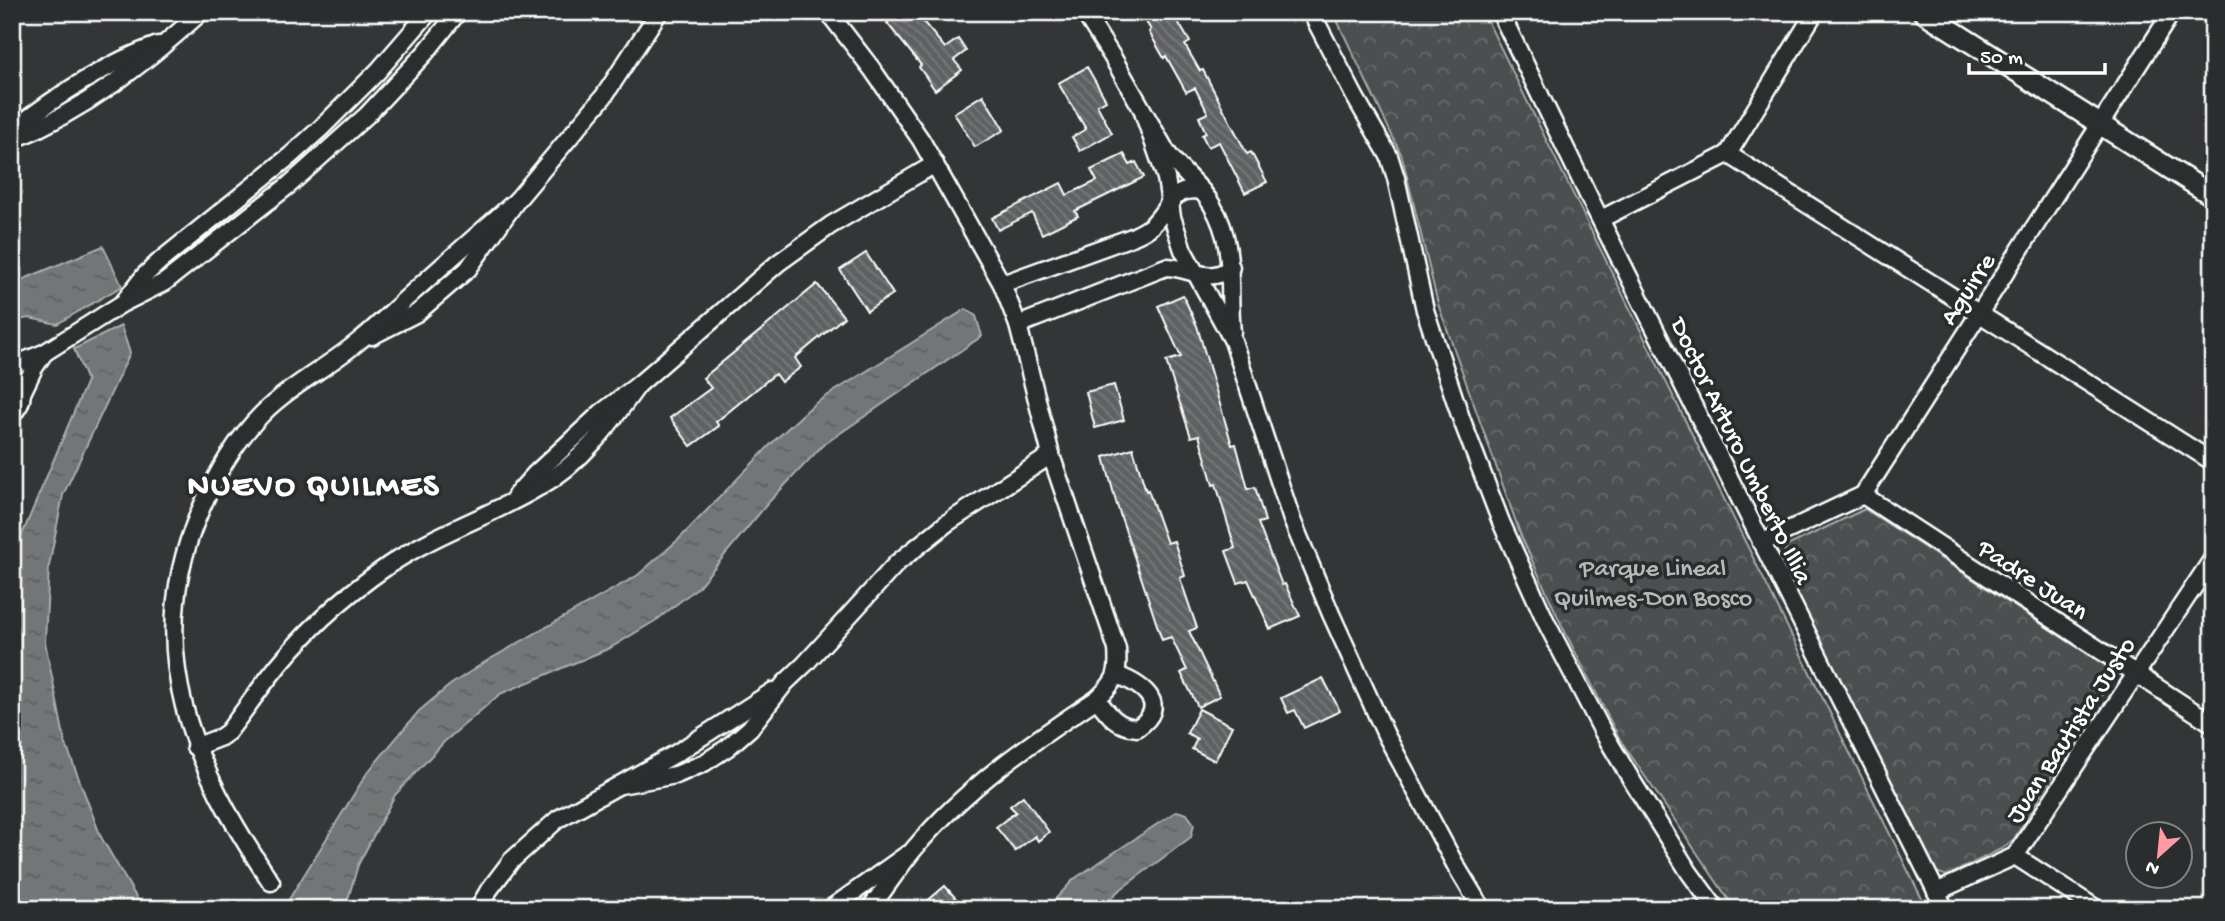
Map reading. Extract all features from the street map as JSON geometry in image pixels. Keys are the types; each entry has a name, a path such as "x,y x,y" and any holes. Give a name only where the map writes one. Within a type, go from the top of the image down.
{"street":[{"path":"12,140 99,95 201,12"},
{"path":"123,303 145,275 321,128 377,71 429,12"},
{"path":"12,366 44,353 123,303 165,282 289,185 367,115 426,52 458,12"},
{"path":"271,882 228,816 195,747 178,683 175,613 178,579 196,520 221,465 253,424 295,386 359,341 417,313 454,282 481,251 517,200 604,96 659,12"},
{"path":"828,12 872,69 935,164 1002,284 1018,325 1051,455 1117,649 1117,675 1097,699 1032,742 981,781 913,850 830,909"},
{"path":"1084,12 1173,162 1202,191 1222,224 1231,267 1230,316 1233,341 1284,498 1331,614 1392,745 1455,866 1482,909"},
{"path":"1311,12 1354,97 1389,156 1425,310 1457,406 1491,496 1547,624 1598,723 1634,784 1689,872 1716,909"},
{"name":"Doctor Arturo Umberto Illia","path":"1500,12 1945,909"},
{"path":"1601,219 1728,154 1815,12"},
{"path":"1923,12 2213,196"},
{"name":"Aguirre","path":"1863,495 2172,12"},
{"path":"12,131 84,80 128,55 164,43"},
{"path":"1144,115 1166,178 1180,242 1233,341"},
{"path":"1728,154 2213,462"},
{"path":"195,747 228,732 283,660 335,606 360,586 418,547 556,476 590,447 638,385 769,271 805,242 935,164"},
{"path":"1002,284 1145,230 1161,215 1170,201 1187,190 1202,191"},
{"path":"232,201 246,219"},
{"path":"1018,325 1166,267 1177,267 1214,277 1231,267"},
{"path":"22,393 44,353"},
{"path":"12,374 21,386 22,393 21,402 12,414"},
{"path":"478,909 511,861 542,832 577,807 621,785 676,775 704,763 745,733 785,683 880,580 914,548 947,523 1051,455"},
{"path":"1761,542 1863,495"},
{"name":"Padre Juan","path":"1863,495 2213,724"},
{"name":"Juan Bautista Justo","path":"1936,892 2015,856 2213,558"},
{"path":"1097,699 1115,721 1122,725 1137,728 1151,715 1152,700 1146,690 1137,682 1117,675"},
{"path":"869,909 913,850"},
{"path":"2015,856 2097,909"}],"green space":[{"name":"Parque Lineal Quilmes-Don Bosco","path":"1333,12 1483,12 1927,909 1735,909 1619,738 1563,628 1521,536 1438,304 1402,156"},
{"path":"1865,509 2109,668 2113,677 2014,839 2003,848 1947,876 1931,870 1781,561 1787,546"}],"water":[{"path":"103,246 122,286 57,324 29,318 12,321 12,284"},
{"path":"966,309 976,316 982,336 823,445 768,503 698,587 658,619 610,648 500,694 444,742 395,795 358,865 345,909 283,909 367,773 419,711 450,685 485,662 638,575 679,539 775,440 814,404"},
{"path":"121,326 130,353 63,495 49,566 45,642 65,742 101,837 143,909 12,909 12,550 16,549 87,381 74,349"},
{"path":"1177,811 1187,814 1194,824 1191,837 1117,892 1101,909 1046,909 1074,879"}],"building":[{"path":"899,12 915,12 945,48 958,39 966,51 954,60 962,70 935,90 919,67 921,65 887,23"},
{"path":"1140,12 1172,12 1190,42 1185,45 1200,71 1203,70 1247,154 1251,152 1267,182 1245,193 1219,142 1208,147 1202,135 1206,133 1199,117 1208,113 1195,88 1186,92 1149,32 1151,30"},
{"path":"1087,67 1106,100 1097,105 1112,133 1080,151 1072,137 1086,129 1058,83"},
{"path":"983,95 1004,130 975,147 954,113"},
{"path":"1124,154 1130,165 1136,162 1144,177 1075,211 1078,216 1042,234 1032,213 998,230 992,218 1061,183 1067,195 1097,181 1091,170"},
{"path":"866,253 893,294 867,311 840,270"},
{"path":"817,284 844,317 795,358 801,367 781,382 775,374 716,422 719,426 691,446 670,418 711,388 703,378"},
{"path":"1183,295 1197,326 1232,445 1236,444 1248,489 1255,487 1265,521 1258,523 1282,585 1285,584 1300,616 1270,629 1248,580 1238,583 1226,551 1235,548 1216,484 1213,485 1199,435 1191,437 1166,361 1181,357 1158,306"},
{"path":"1114,385 1124,420 1095,428 1086,392"},
{"path":"1133,448 1146,491 1148,490 1167,543 1174,541 1185,576 1180,578 1197,628 1189,631 1220,696 1198,707 1181,673 1187,670 1171,637 1162,640 1116,502 1104,457"},
{"path":"1323,678 1340,711 1304,728 1295,710 1288,713 1281,698"},
{"path":"1199,709 1232,726 1215,761 1192,749 1197,739 1187,733"},
{"path":"1023,796 1049,832 1038,841 1035,836 1015,851 996,827 1016,812 1010,806"},
{"path":"945,886 965,909 918,909"}],"district":[{"name":"NUEVO QUILMES","path":"314,482"}]}
